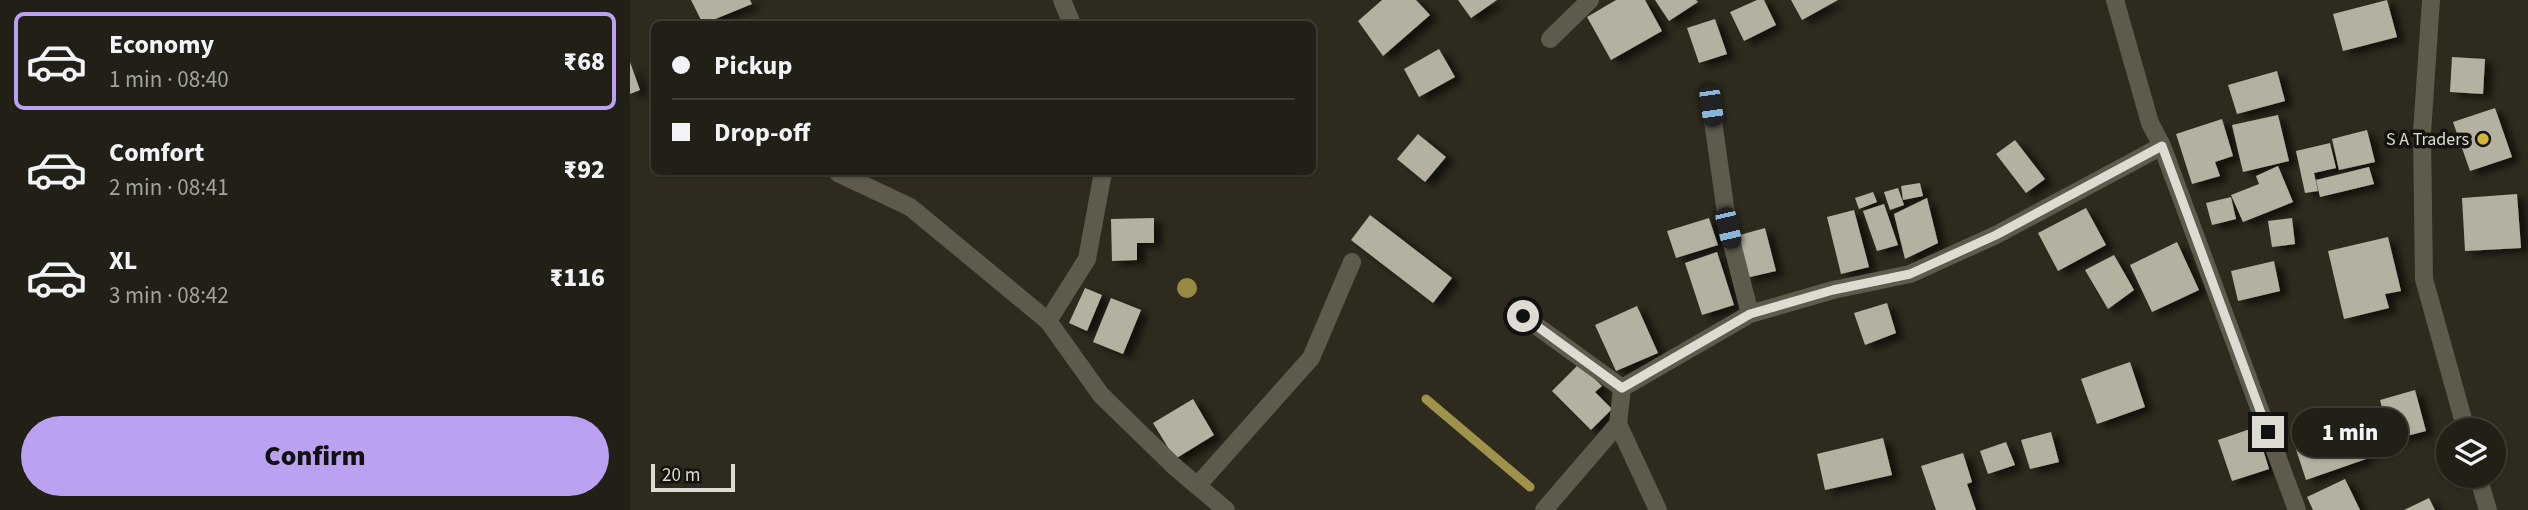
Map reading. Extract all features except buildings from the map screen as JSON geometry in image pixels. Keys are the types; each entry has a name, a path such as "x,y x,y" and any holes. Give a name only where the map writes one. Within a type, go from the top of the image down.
{"street":[{"path":"1062,0 1071,21"},
{"path":"1550,39 1591,0"},
{"path":"2115,0 2150,123 2162,146 2297,510"},
{"path":"2431,0 2422,133 2424,279 2463,418"},
{"path":"1711,106 1728,228 1750,314"},
{"path":"1622,388 1750,314 1833,290 1910,274 1996,235 2162,146"},
{"path":"842,175 910,207 1048,321 1101,396 1226,510"},
{"path":"1048,321 1087,259 1102,175"},
{"path":"1197,486 1311,358 1353,262"},
{"path":"1523,316 1622,388"},
{"path":"1622,388 1618,424 1658,510"},
{"path":"1544,510 1618,424"},
{"path":"2482,488 2488,510"}],"waterway":[{"path":"1426,399 1530,487"}],"place":[{"name":"S A Traders","path":"2483,139"}],"route":[{"path":"1523,316 1622,388 1750,314 1833,290 1910,274 1996,235 2162,146 2268,432"}]}
